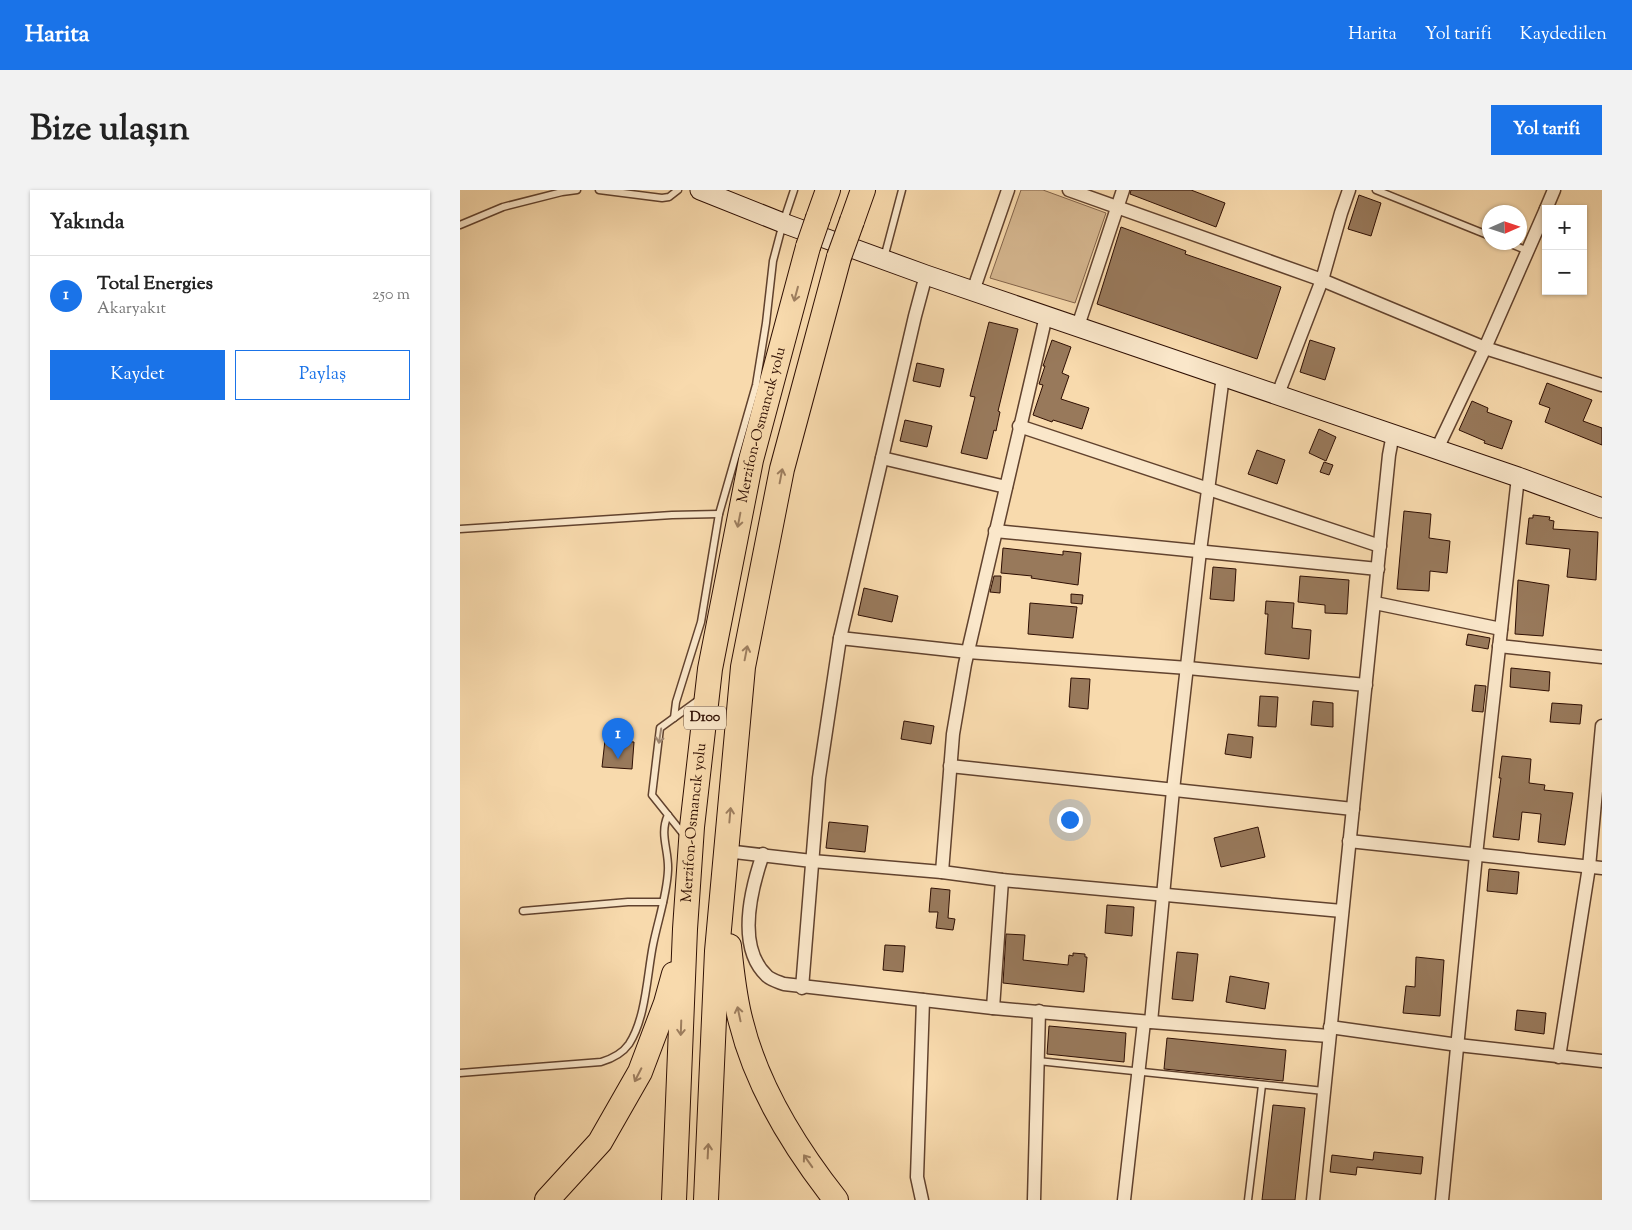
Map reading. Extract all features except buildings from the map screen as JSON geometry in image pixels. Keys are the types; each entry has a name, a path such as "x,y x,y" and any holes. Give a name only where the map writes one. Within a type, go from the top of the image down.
{"highway":[{"name":"Merzifon-Osmancık yolu","path":"674,1200 685,929 691,844 710,669 751,460 808,247 828,190"},
{"name":"Merzifon-Osmancık yolu","path":"706,1200 717,951 745,657 782,469 840,256 863,190"},
{"path":"723,889 733,986 741,1023 753,1060 782,1119 800,1150 836,1200"},
{"path":"548,1200 600,1142 640,1072 666,1003 685,929"}],"street":[{"path":"700,190 783,223 926,275 1278,394 1602,508"},
{"path":"973,291 1008,190"},
{"path":"1069,190 1322,280 1485,348 1602,385"},
{"path":"1078,326 1123,190"},
{"path":"1278,394 1322,280 1340,214 1349,190"},
{"path":"1548,205 1554,190"},
{"path":"1437,449 1485,348 1542,218"},
{"path":"802,988 819,778 840,638 926,275"},
{"path":"942,872 953,734 968,652 1046,316"},
{"path":"1124,1200 1138,1071 1148,1022 1163,894 1172,790 1223,376"},
{"path":"1020,426 1380,546"},
{"path":"1313,1200 1389,455 1393,434"},
{"path":"882,458 1006,487"},
{"path":"1442,1200 1476,855 1518,477"},
{"path":"995,530 1378,569"},
{"path":"1374,603 1501,629"},
{"path":"840,638 968,652 1188,668 1366,686"},
{"path":"1500,646 1602,657"},
{"path":"1559,1057 1596,867 1602,726"},
{"path":"950,766 1353,809"},
{"path":"1349,841 1596,867"},
{"path":"726,851 942,872 1002,880 1342,911"},
{"path":"763,854 753,883 749,930 750,948 757,965 768,978 784,984 802,988 993,1008 1148,1022 1329,1032 1602,1061"},
{"path":"993,1008 1002,880"},
{"path":"922,1200 917,1177 923,1000"},
{"path":"1034,1200 1039,1011"}],"lane":[{"path":"460,225 503,207 577,190"},
{"path":"599,190 662,198 678,190"},
{"path":"674,718 676,702 701,622 719,514 756,385 773,261 794,190"},
{"path":"884,259 902,190"},
{"path":"1376,190 1482,233"},
{"path":"460,529 672,515 719,514"},
{"path":"691,844 652,795 660,728 707,694"},
{"path":"460,1073 594,1063 608,1060 630,1044 640,1016 668,869 663,835 668,815"},
{"path":"523,912 628,902 662,902"},
{"path":"1038,1061 1324,1091"},
{"path":"1248,1200 1262,1085"}],"shaded area":[{"path":"1021,190 1043,190 1106,213 1075,303 990,278"}],"place":[{"name":"Total Energies","path":"618,759"}]}
